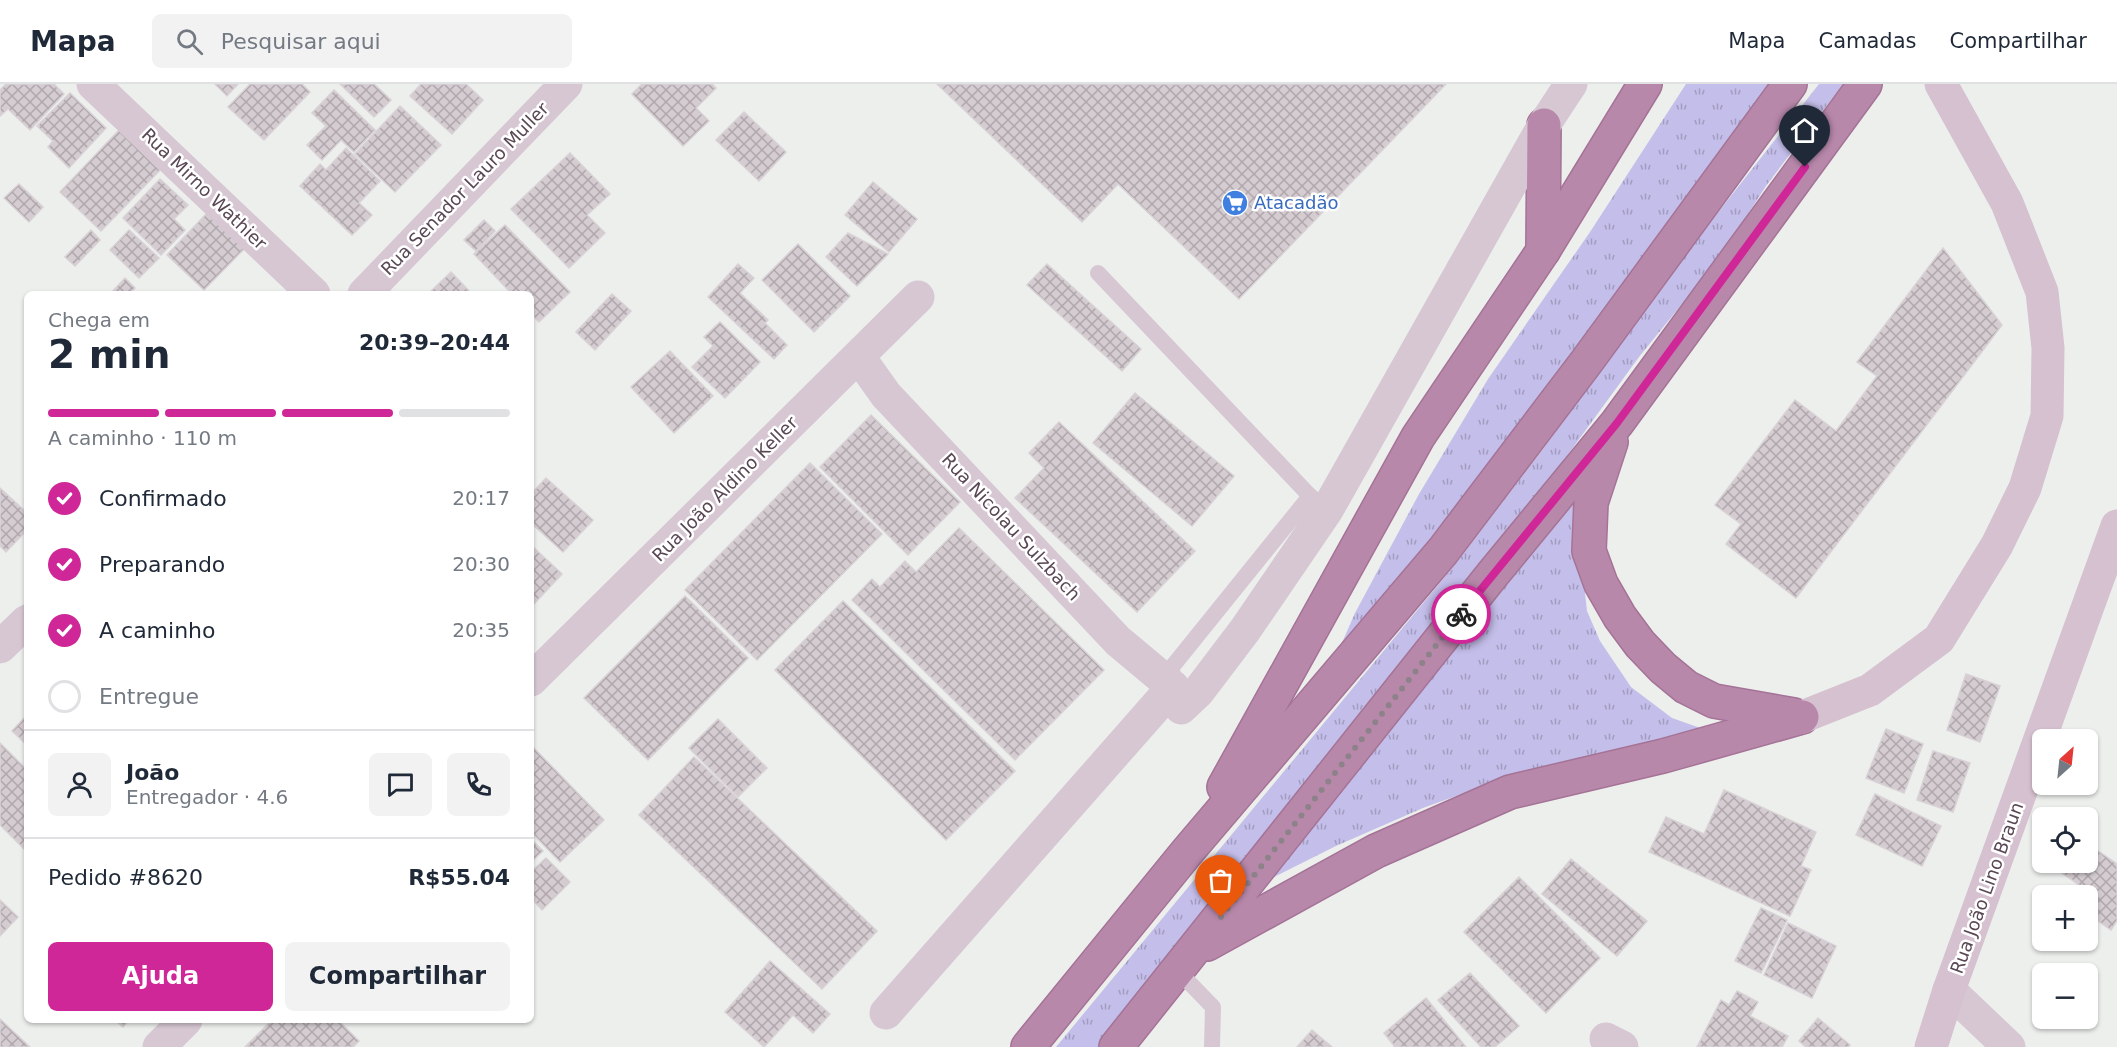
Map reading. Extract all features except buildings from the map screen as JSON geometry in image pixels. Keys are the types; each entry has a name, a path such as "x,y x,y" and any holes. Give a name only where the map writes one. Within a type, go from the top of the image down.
{"highway":[{"path":"1187,852 1418,436 1543,251 1645,84"},
{"path":"1028,1047 1187,852 1443,551 1587,361 1790,84"},
{"path":"1116,1047 1492,575 1617,423 1862,89"},
{"path":"1543,251 1544,125"},
{"path":"1617,423 1591,503 1589,551 1601,584 1620,616 1640,644 1662,668 1686,687 1714,701 1802,717"},
{"path":"1185,962 1376,851 1510,792 1663,756 1802,717"}],"street":[{"name":"Rua Mirno Wathier","path":"93,84 311,291"},
{"name":"Rua Senador Lauro Muller","path":"367,291 566,84"},
{"path":"886,1013 1181,682 1245,630 1544,125 1571,84"},
{"path":"1802,717 1870,690 1939,639 1997,545 2021,497 2047,416 2048,348 2042,292 2007,203 1941,84"},
{"name":"Rua João Aldino Keller","path":"534,677 918,297"},
{"name":"Rua Nicolau Sulzbach","path":"859,357 886,395 1110,632 1181,682"},
{"name":"Rua João Lino Braun","path":"1931,1047 1949,990 2109,576 2116,532"},
{"path":"0,647 24,624"},
{"path":"1949,990 2009,1047"},
{"path":"159,1047 183,1023"}],"lane":[{"path":"1098,273 1319,503"},
{"path":"1185,962 1213,1007 1212,1047"}],"green space":[{"path":"1686,84 1772,84 1669,227 1434,536 1341,645 1355,613 1419,494 1488,379 1590,232"},
{"path":"1819,84 1843,84 1766,186 1720,257 1639,357 1518,523 1103,1047 1056,1047 1453,567 1543,449 1672,271"},
{"path":"1584,491 1582,567 1587,611 1600,641 1631,687 1672,718 1706,730 1628,751 1525,771 1423,808 1336,846 1260,884"}],"way so far":[{"path":"1221,917 1461,614"}],"place":[{"name":"Atacadão","path":"1235,203"}],"route":[{"path":"1461,614 1617,423 1805,167"}]}
